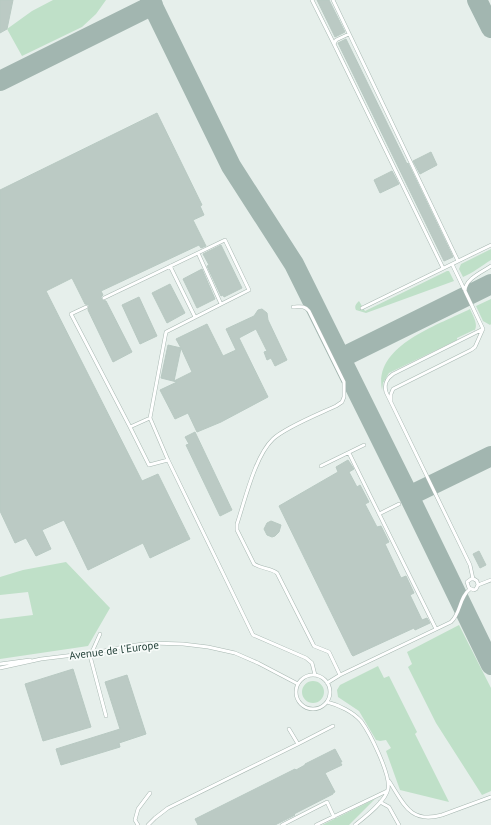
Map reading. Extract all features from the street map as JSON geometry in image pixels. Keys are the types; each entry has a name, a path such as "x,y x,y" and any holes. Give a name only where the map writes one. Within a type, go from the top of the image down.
{"lane":[{"path":"312,0 443,268"},
{"path":"333,0 458,261"},
{"path":"334,44 336,40 349,34"},
{"path":"104,298 225,240 249,290 166,332 150,418 168,460 253,635 306,658 312,663 315,675"},
{"path":"362,308 491,245"},
{"path":"198,253 221,304"},
{"path":"452,264 483,329"},
{"path":"170,266 195,317"},
{"path":"465,291 465,287 469,281 491,266"},
{"path":"293,308 302,306 309,310 344,382 344,397 342,402 336,406 278,436 265,448 258,461 237,524 237,530 254,564 259,567 273,569 277,573 314,646 329,652 340,675"},
{"path":"86,307 71,314 149,465 168,460"},
{"path":"472,579 470,565 391,403 385,386 389,377 483,329"},
{"path":"391,403 391,394 393,389 471,350 475,346 483,329"},
{"path":"130,427 150,418"},
{"path":"321,466 364,446"},
{"path":"349,452 436,629"},
{"path":"379,514 399,504"},
{"path":"472,579 477,581 478,585"},
{"path":"470,589 467,586 467,582 472,579"},
{"path":"470,589 476,589 478,585 491,580"},
{"path":"327,683 340,675 451,622 455,618 464,597 470,589"},
{"path":"100,634 90,652 106,716"},
{"name":"Avenue de l'Europe","path":"41,659 99,652 152,643 183,644 208,647 235,653 298,684"},
{"path":"0,664 41,659"},
{"path":"0,668 41,659"},
{"path":"315,675 324,679 327,683 330,692 327,702 318,708 313,709 303,706 297,698 296,693 298,684 306,677 315,675"},
{"path":"327,702 345,710 361,721 385,768 388,781 387,791 380,802 355,825"},
{"path":"148,825 168,808 333,726"},
{"path":"290,729 298,744"},
{"path":"388,781 403,805 414,814 421,816 435,817 491,797"},
{"path":"316,825 387,791"},
{"path":"138,825 135,820 138,808 150,793"},
{"path":"282,825 327,802 334,817"},
{"path":"380,802 389,807 399,825"}],"green space":[{"path":"53,0 106,0 96,14 82,27 22,56 7,29 32,11"},
{"path":"491,249 491,260 463,277 459,269 461,264"},
{"path":"449,271 454,281 366,313 356,310 355,307 359,301 365,311"},
{"path":"491,299 490,325 483,321 476,306"},
{"path":"470,309 476,323 474,331 457,338 457,340 389,373 383,383 382,390 382,374 388,361 398,349 426,330"},
{"path":"66,562 110,608 88,646 0,659 0,619 33,615 28,592 0,595 0,577 23,570"},
{"path":"459,625 491,688 491,791 482,795 436,723 408,667 412,664 407,652"},
{"path":"378,666 384,678 389,676 417,732 415,734 449,802 400,790 386,751 391,748 386,740 376,740 359,711 338,697 337,690 340,685"},
{"path":"313,681 321,684 324,692 321,700 313,703 305,700 302,692 305,684"},
{"path":"375,799 349,825 322,825"}],"building":[{"path":"0,0 13,0 7,29 0,33"},
{"path":"317,0 329,0 345,32 335,37"},
{"path":"346,39 453,257 444,261 338,43"},
{"path":"157,113 202,205 200,206 204,215 193,220 206,246 201,248 199,245 101,291 103,295 101,297 102,300 106,301 132,352 113,362 88,310 89,305 85,304 72,278 46,291 142,481 158,474 190,539 150,558 143,543 88,570 64,520 42,530 51,549 36,556 26,538 15,543 0,511 0,190"},
{"path":"431,152 437,165 420,174 413,161"},
{"path":"392,171 399,184 380,193 374,180"},
{"path":"221,245 242,288 224,297 223,295 221,296 203,254"},
{"path":"202,269 215,299 197,308 183,279"},
{"path":"170,284 185,313 167,323 152,293"},
{"path":"139,297 157,336 140,344 122,305"},
{"path":"262,309 267,313 268,320 287,360 275,366 271,358 267,360 264,352 267,351 256,329 239,338 268,397 221,422 197,432 188,413 175,419 160,390 177,382 161,378 168,345 181,348 176,339 207,324 223,356 236,350 226,329 254,316 258,310","holes":["181,348 192,372 174,381"]},
{"path":"195,432 232,510 220,516 186,445 189,444 185,437"},
{"path":"348,460 354,469 349,472 357,487 360,485 369,502 365,504 377,527 381,526 389,542 385,544 401,578 406,576 414,593 410,595 422,620 427,618 430,623 415,630 414,628 353,656 279,506 338,472 336,467"},
{"path":"271,521 281,525 279,532 272,537 267,535 264,529 267,523"},
{"path":"479,551 486,565 480,568 473,554"},
{"path":"73,669 91,727 43,741 25,684"},
{"path":"127,675 146,734 119,743 120,747 61,765 56,749 120,729 105,682"},
{"path":"335,749 342,762 340,762 342,765 325,773 335,792 333,794 275,825 198,825 195,819 295,769 296,770"}],"taxiway":[{"path":"150,0 231,166 294,264 491,665"},
{"path":"477,0 491,28"},
{"path":"0,81 153,5"},
{"path":"341,358 491,284"},
{"path":"409,496 491,456"}]}
